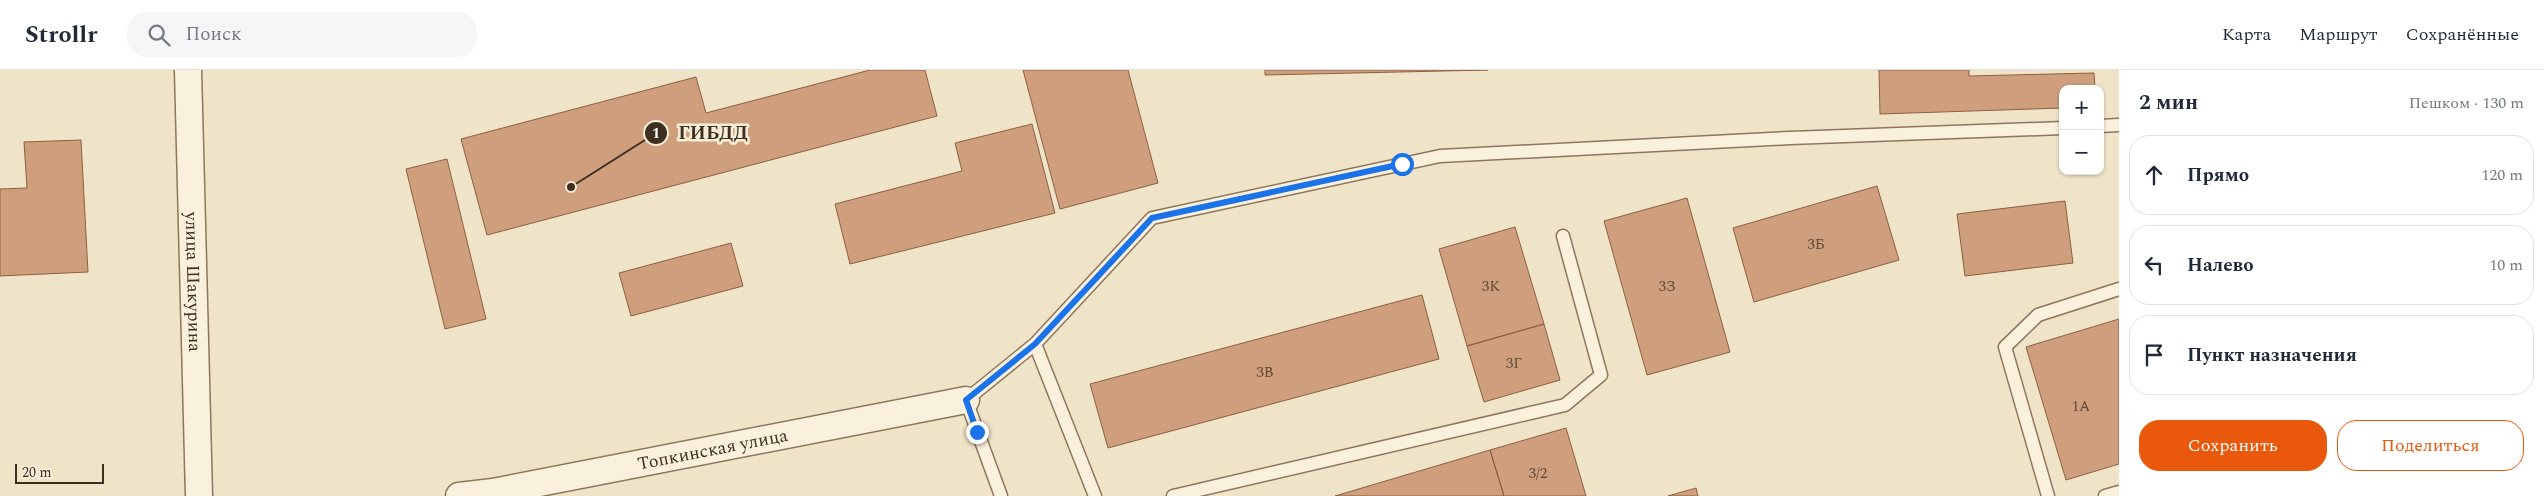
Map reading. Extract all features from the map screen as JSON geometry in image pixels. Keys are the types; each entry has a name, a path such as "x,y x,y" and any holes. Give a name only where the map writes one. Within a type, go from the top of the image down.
{"street":[{"name":"улица Шакурина","path":"188,70 199,496"},
{"name":"Топкинская улица","path":"459,496 493,494 966,400"}],"lane":[{"path":"2104,126 2119,125"},
{"path":"1001,496 966,400 1035,344 1152,218 1430,158 1790,138 2059,128"},
{"path":"1173,496 1565,405 1601,375 1563,236"},
{"path":"2048,496 2005,347 2038,315 2119,289"},
{"path":"1035,344 1096,496"},
{"path":"2105,496 2119,492"}],"building":[{"path":"870,70 925,70 937,116 487,235 461,139 696,77 706,113"},
{"path":"1023,70 1128,70 1158,183 1060,209"},
{"path":"1265,70 1488,70 1265,75"},
{"path":"1879,70 1969,70 1969,76 2094,73 2095,85 2059,85 2059,108 1880,114"},
{"path":"1032,124 1055,213 850,264 835,204 962,171 955,143"},
{"path":"81,140 88,272 0,276 0,189 27,188 24,142"},
{"path":"447,159 486,319 445,329 406,169"},
{"path":"1877,186 1899,260 1754,302 1733,228"},
{"path":"1687,198 1730,352 1647,375 1604,221"},
{"path":"2065,201 2073,263 1965,276 1957,214"},
{"path":"1515,227 1544,324 1467,346 1439,249"},
{"path":"731,243 743,286 631,316 619,273"},
{"path":"1422,295 1439,359 1108,448 1090,384"},
{"path":"2119,319 2119,464 2066,480 2026,347"},
{"path":"1544,324 1560,380 1484,402 1467,346"},
{"path":"1566,428 1586,496 1504,496 1490,450"},
{"path":"1490,450 1504,496 1335,496"},
{"path":"1696,488 1698,496 1668,496"}],"place":[{"name":"ГИБДД","path":"571,187"}],"route":[{"path":"977,432 966,400 1035,344 1152,218 1402,164"}]}
